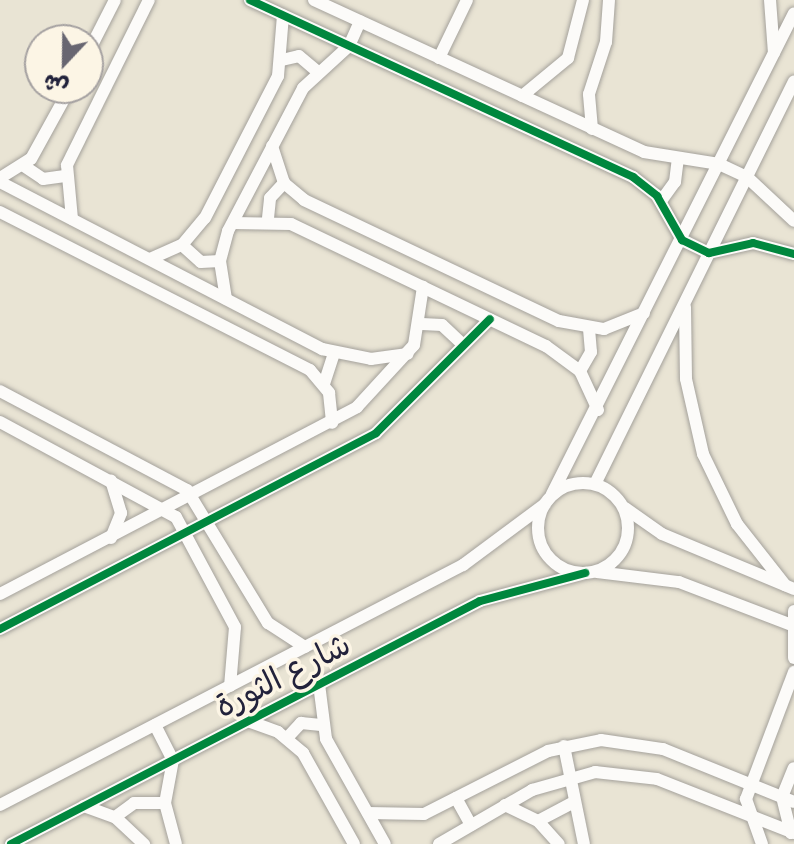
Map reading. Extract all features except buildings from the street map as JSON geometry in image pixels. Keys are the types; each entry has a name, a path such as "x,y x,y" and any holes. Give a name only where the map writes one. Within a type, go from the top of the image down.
{"street":[{"path":"103,24 115,0"},
{"path":"72,219 65,176 149,0"},
{"path":"250,0 633,177 661,201 682,240 709,253 753,243 794,254"},
{"path":"314,0 592,129 678,158 719,164 747,177 794,221"},
{"path":"439,58 467,0"},
{"path":"522,96 568,58 583,0"},
{"path":"592,129 589,94 606,42 609,0"},
{"path":"770,0 774,54"},
{"name":"شارع الثورة","path":"0,805 463,565 548,499 598,410 794,13"},
{"path":"150,259 182,245 205,218 282,60 283,15"},
{"path":"226,299 220,261 233,223 272,146 317,71 349,46 360,21"},
{"path":"282,60 299,56 317,71"},
{"path":"595,484 794,82"},
{"path":"0,180 24,166 61,104"},
{"path":"272,146 284,183 304,200 589,329 619,326 647,311"},
{"path":"661,201 675,182 678,158"},
{"path":"24,166 43,179 65,176"},
{"path":"0,180 334,353 371,359 408,354"},
{"path":"268,218 270,198 284,183"},
{"path":"0,212 324,384"},
{"path":"233,223 268,218 559,352 580,371 598,410"},
{"path":"182,245 201,262 220,261"},
{"path":"0,594 170,510 332,423 380,389 408,354 422,324 423,287"},
{"path":"686,301 686,379 703,454 737,524 790,587"},
{"path":"0,629 385,427 460,342 490,319"},
{"path":"422,324 448,327 460,342"},
{"path":"580,371 591,352 589,329"},
{"path":"332,423 324,384 334,353"},
{"path":"0,391 194,496 268,623 305,647"},
{"path":"0,422 170,510 186,532 235,627 230,686"},
{"path":"109,478 121,513 110,539"},
{"path":"790,587 662,534 595,484 573,484 548,499 538,535 547,555 589,572 679,582 793,625"},
{"path":"589,572 625,546 622,505"},
{"name":"شارع الثورة","path":"11,844 480,601 589,572"},
{"path":"794,611 794,658"},
{"path":"762,844 748,815 751,784 794,672"},
{"path":"319,684 321,725 385,844"},
{"path":"248,721 287,738 309,762 354,844"},
{"path":"287,738 301,723 321,725"},
{"path":"155,725 173,760 165,803 176,844"},
{"path":"368,813 415,816 564,746 643,743 788,799"},
{"path":"564,746 584,844"},
{"path":"793,834 788,799 794,768"},
{"path":"439,844 505,805 572,776 637,774 793,834"},
{"path":"456,798 471,825"},
{"path":"538,821 574,802"},
{"path":"115,817 134,803 165,803"},
{"path":"505,805 538,821 559,844"},
{"path":"84,806 115,817 144,844"}],"cycle path":[{"path":"250,0 633,177 657,196 682,240 709,253 753,243 794,254"},
{"path":"0,629 376,433 490,319"},
{"path":"11,844 480,601 585,573"}]}
